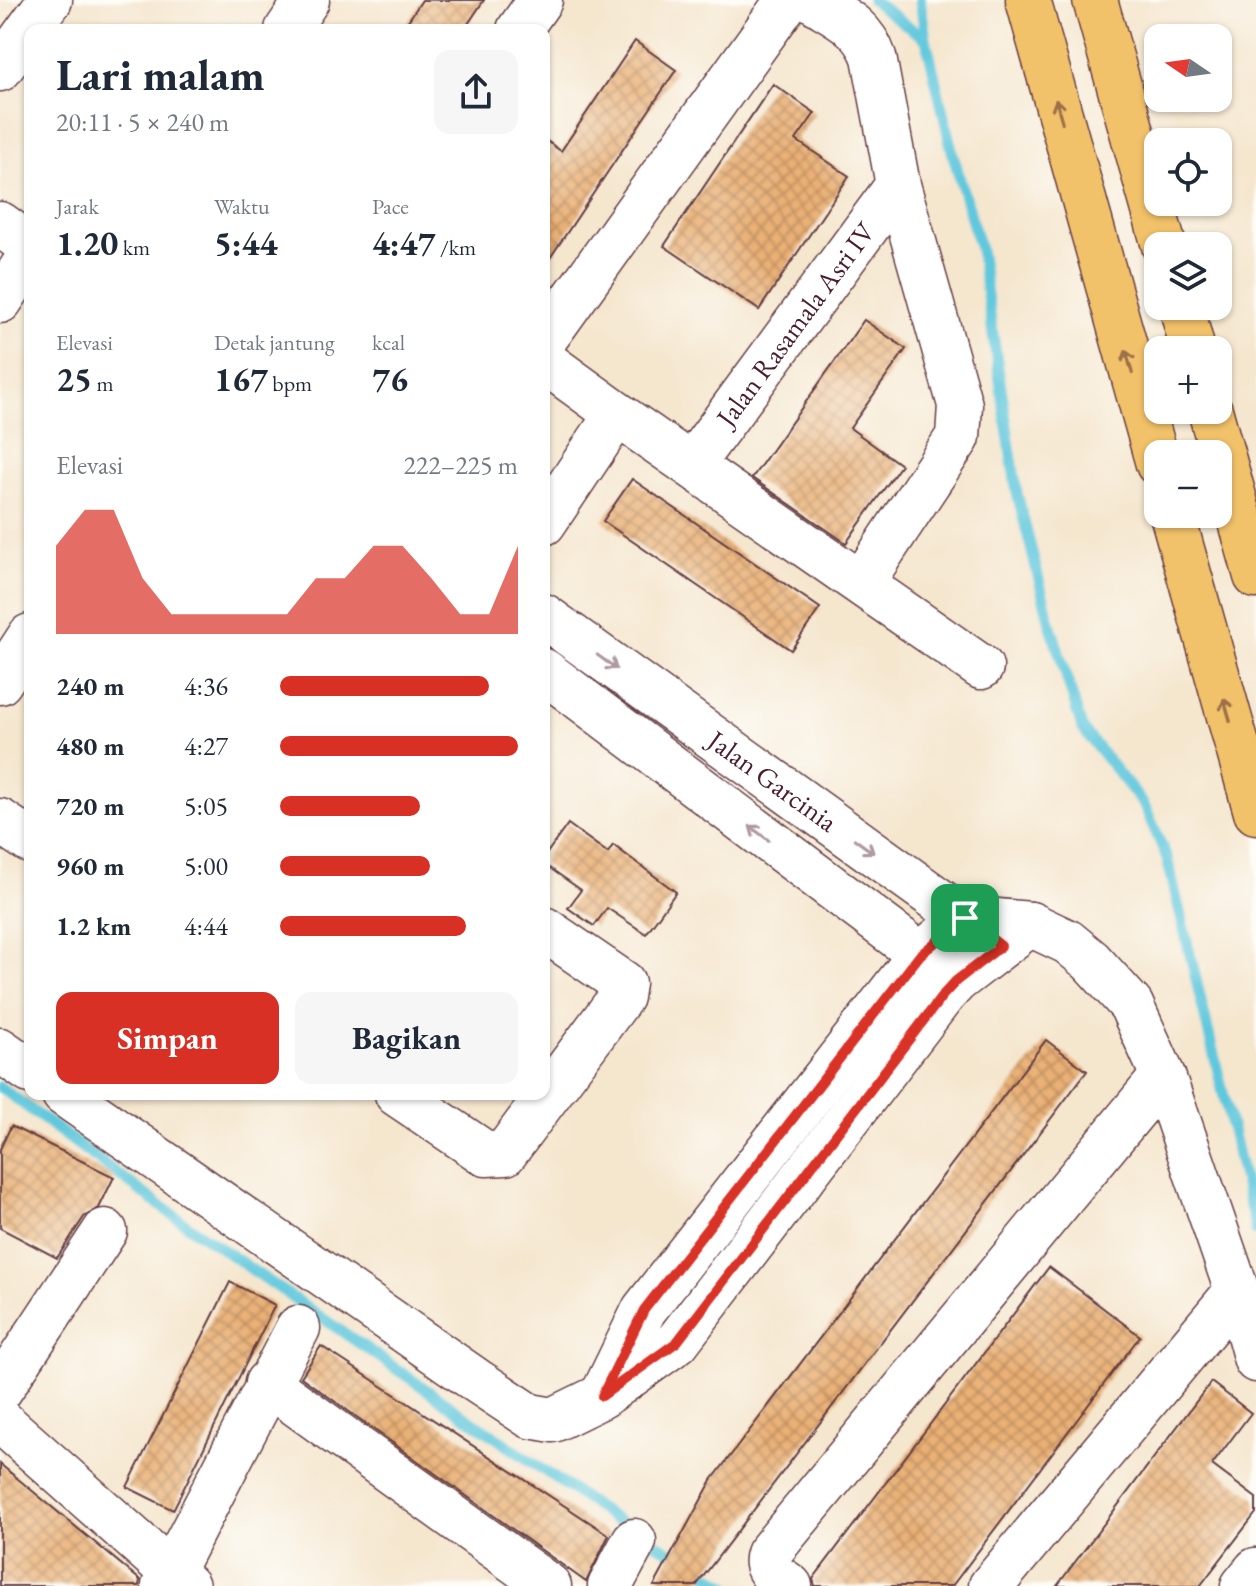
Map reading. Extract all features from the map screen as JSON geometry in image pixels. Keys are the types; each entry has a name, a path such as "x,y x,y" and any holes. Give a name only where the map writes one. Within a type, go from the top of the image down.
{"highway":[{"path":"1028,0 1151,440"},
{"path":"1095,0 1160,232"},
{"path":"1214,424 1256,576"},
{"path":"1176,528 1256,812"}],"street":[{"path":"33,24 50,0"},
{"path":"291,24 307,0"},
{"path":"523,24 540,0"},
{"path":"550,332 788,0"},
{"path":"813,0 861,31 868,40 874,57 898,185 960,405 958,437 862,582"},
{"path":"0,69 24,36"},
{"name":"Jalan Rasamala Asri IV","path":"692,464 898,185"},
{"path":"0,224 24,242"},
{"path":"9,299 24,268"},
{"path":"550,365 981,667"},
{"path":"550,514 617,414"},
{"name":"Jalan Garcinia","path":"550,620 965,918 1015,935 1068,942 1091,961 1131,1005 1163,1076 1237,1291 1256,1360"},
{"path":"0,682 24,645"},
{"name":"Jalan Garcinia","path":"550,676 956,981"},
{"path":"0,821 24,837"},
{"path":"602,1396 644,1310 920,955 965,918"},
{"path":"550,933 623,983 621,997 550,1092"},
{"path":"73,1100 530,1416 553,1420 602,1396 677,1342 956,981 1015,935"},
{"path":"0,1050 24,1067"},
{"path":"790,1586 768,1570 765,1563 768,1554 1163,1076"},
{"path":"406,1100 486,1154 505,1153 544,1100"},
{"path":"0,1390 105,1231"},
{"path":"991,1586 1237,1291"},
{"path":"0,1420 174,1582 267,1383 298,1328"},
{"path":"267,1383 549,1586"},
{"path":"610,1586 634,1541"},
{"path":"1243,1586 1256,1570"}],"building":[{"path":"422,0 484,0 468,24 406,24"},
{"path":"635,41 676,70 550,258 550,143 561,151"},
{"path":"773,84 815,113 796,140 849,176 759,310 664,246"},
{"path":"864,320 906,349 850,428 901,465 846,543 752,478"},
{"path":"632,479 820,608 791,650 603,521"},
{"path":"568,824 608,853 613,845 676,892 646,934 607,908 594,926 568,908 581,890 550,868 550,849"},
{"path":"1046,1040 1087,1071 696,1586 654,1586 712,1480"},
{"path":"11,1126 114,1177 99,1208 84,1217 57,1258 0,1228 0,1149"},
{"path":"1049,1267 1140,1336 952,1586 815,1586 813,1579"},
{"path":"230,1282 275,1305 173,1510 127,1487"},
{"path":"321,1346 609,1535 586,1582 301,1377"},
{"path":"1211,1382 1251,1413 1212,1465 1256,1498 1256,1513 1200,1586 1057,1586"},
{"path":"0,1464 140,1580 139,1586 0,1586"}],"waterway":[{"path":"872,0 926,39"},
{"path":"920,0 953,155 980,249 1017,493 1050,623 1082,728 1144,805 1167,858 1256,1231"},
{"path":"0,1087 177,1218 613,1518 728,1586"}],"route":[{"path":"965,918 1001,946 943,995 677,1342 602,1396 644,1310 920,955 965,918"}]}
